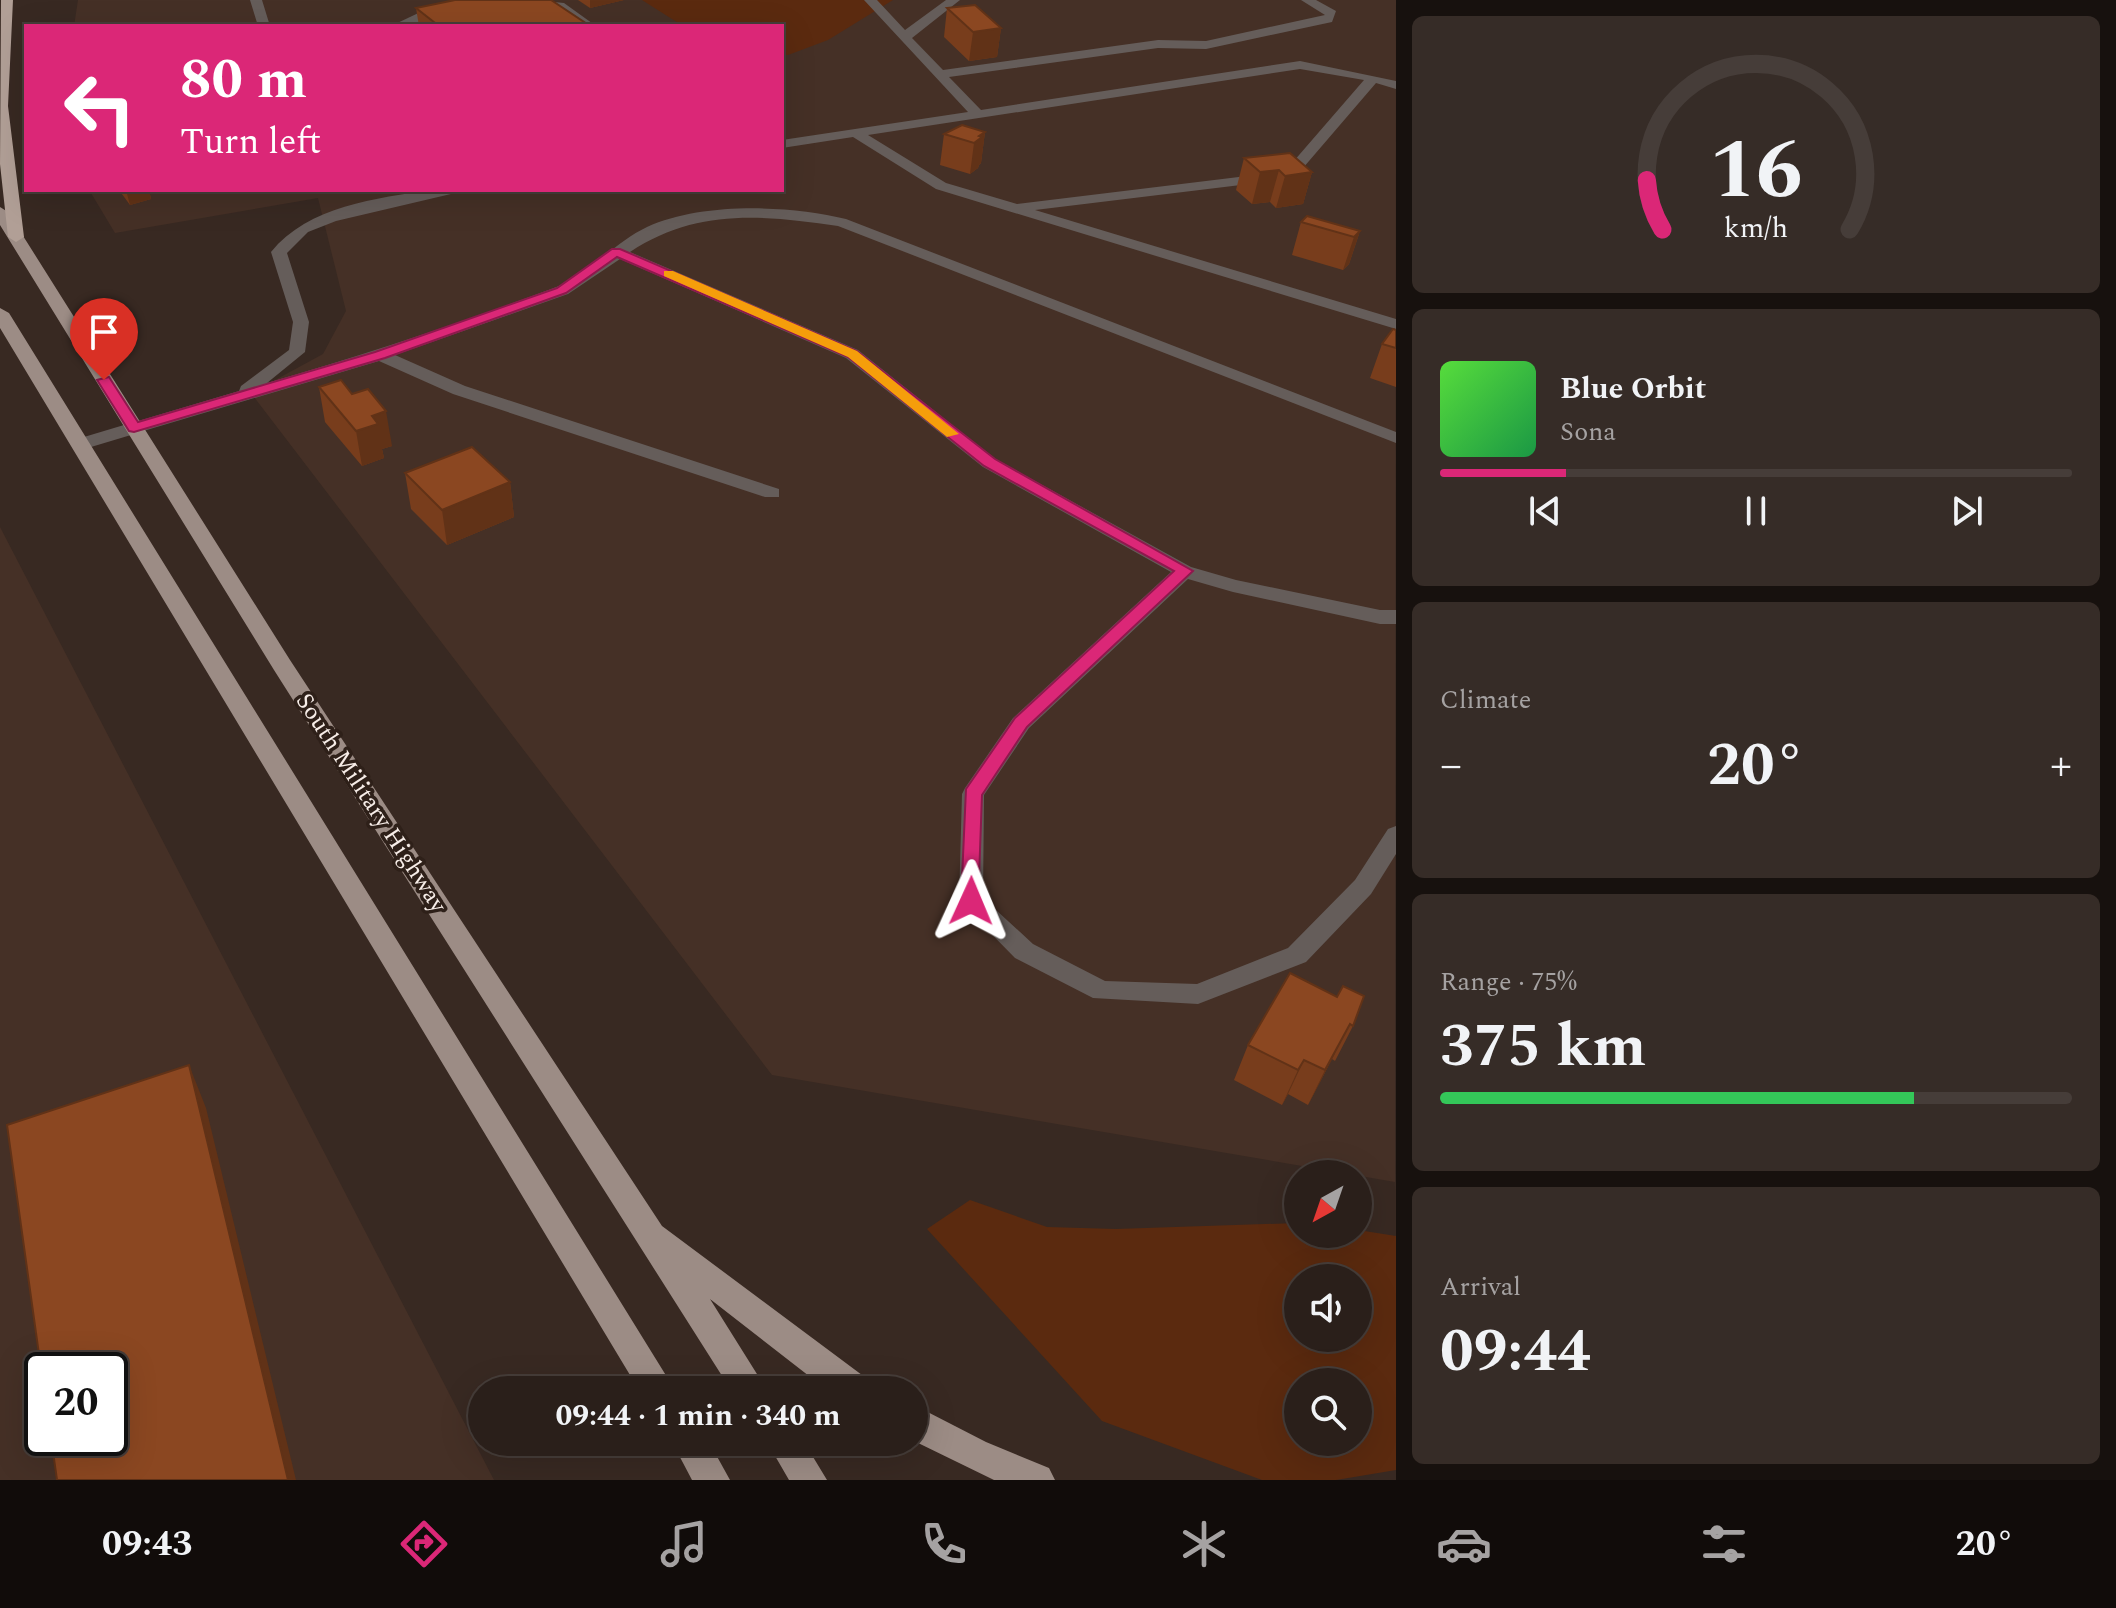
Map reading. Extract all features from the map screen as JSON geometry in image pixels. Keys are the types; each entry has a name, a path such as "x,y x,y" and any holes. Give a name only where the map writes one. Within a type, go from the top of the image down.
{"highway":[{"path":"5,6 1,106 16,237"}],"main road":[{"name":"South Military Highway","path":"0,212 641,1226 741,1376"},
{"path":"0,313 649,1376"},
{"path":"641,1226 836,1376"},
{"path":"928,1430 975,1455 1037,1480"},
{"path":"697,1456 712,1480"},
{"path":"793,1456 809,1480"}],"street":[{"path":"81,444 134,428"}],"lane":[{"path":"256,0 263,24"},
{"path":"420,0 433,11"},
{"path":"402,24 433,11 482,0"},
{"path":"540,0 560,6 587,24"},
{"path":"870,0 978,114"},
{"path":"905,38 912,29 954,0"},
{"path":"940,74 1158,44 1196,46 1328,19 1332,14 1307,0"},
{"path":"1196,46 1239,75"},
{"path":"784,144 1300,65 1396,85"},
{"path":"1014,208 1278,173 1298,165 1373,78"},
{"path":"855,133 941,186 1396,324"},
{"path":"237,398 297,352 301,322 279,252 300,231 312,224 437,192"},
{"path":"134,428 380,355 562,291 653,230 720,213 784,214 841,222 1396,438"},
{"path":"616,252 852,354 989,463 1184,571 1248,589 1380,617 1396,617"},
{"path":"380,355 459,390 772,493"},
{"path":"1184,571 1021,723 973,794 971,901 1024,951 1102,991 1198,994 1297,955 1363,887 1396,835"}],"shaded area":[{"path":"78,0 1396,0 1395,1182 1372,1178 1372,1160 1284,1160 1284,1163 772,1075 251,393 323,354 346,311 318,198 115,233 91,192 784,192 784,24 74,24"},
{"path":"642,0 893,0 828,40 788,55 784,55 784,24 680,24"},
{"path":"0,527 468,1430 468,1456 482,1456 494,1480 0,1480"},
{"path":"970,1200 1047,1227 1116,1229 1284,1223 1284,1248 1372,1248 1372,1232 1396,1236 1396,1470 1336,1480 1262,1480 1102,1421 927,1229"}],"building":[{"path":"455,0 551,0 587,24 436,24 416,8"},
{"path":"975,5 1001,28 973,32 947,8"},
{"path":"962,125 985,132 974,143 944,134"},
{"path":"1290,153 1312,172 1285,176 1279,170 1260,172 1244,158"},
{"path":"1307,216 1360,231 1354,237 1301,222"},
{"path":"1393,329 1396,330 1396,348 1382,344"},
{"path":"341,380 352,394 368,389 386,411 372,416 378,424 356,431 319,387"},
{"path":"472,447 510,482 442,510 405,473"},
{"path":"1290,973 1337,997 1343,986 1364,996 1353,1026 1350,1024 1325,1070 1304,1060 1298,1070 1248,1045"},
{"path":"189,1065 288,1480 57,1480 54,1456 128,1456 128,1352 39,1352 7,1125"}],"slow traffic":[{"path":"668,274 803,330 852,354 952,434"}],"route":[{"path":"104,380 134,428 380,355 562,291 616,252 803,330 852,354 989,463 1184,571 1021,723 973,794 971,901"}]}
